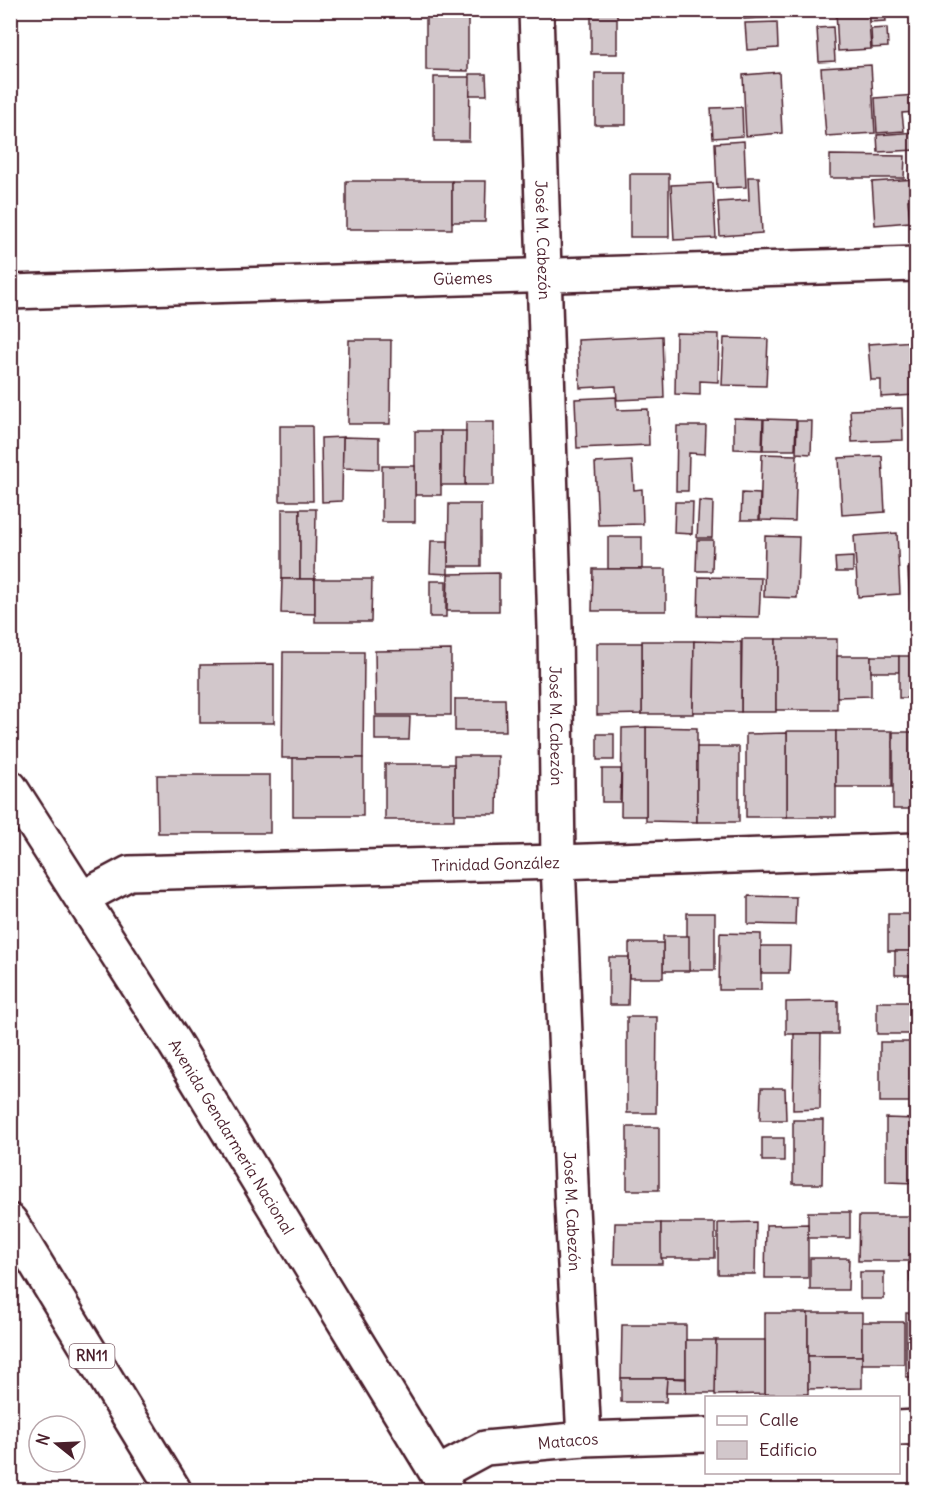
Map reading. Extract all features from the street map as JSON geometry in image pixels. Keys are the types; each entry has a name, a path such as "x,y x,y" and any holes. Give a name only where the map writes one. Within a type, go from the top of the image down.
{"main road":[{"name":"José M. Cabezón","path":"536,10 555,616 558,862 584,1439"},
{"name":"Güemes","path":"10,292 916,264"},
{"name":"Avenida Gendarmería Nacional","path":"10,787 181,1054 442,1482"},
{"name":"Trinidad González","path":"82,898 129,873 916,850"},
{"name":"RN11","path":"10,1221 174,1491"},
{"path":"900,1428 916,1427"},
{"name":"Matacos","path":"442,1482 486,1448 584,1439 705,1435"}],"building":[{"path":"426,10 468,10 468,71 426,70"},
{"path":"591,10 617,10 617,54 591,54"},
{"path":"744,10 778,10 778,17 744,19"},
{"path":"836,10 868,10 871,49 838,51"},
{"path":"870,10 885,10 886,21 870,22"},
{"path":"777,22 778,48 747,50 745,23"},
{"path":"833,27 835,61 819,62 817,28"},
{"path":"887,28 888,47 872,48 871,29"},
{"path":"871,65 875,133 826,136 821,68"},
{"path":"779,72 782,133 746,136 743,75"},
{"path":"595,73 626,73 626,125 595,125"},
{"path":"469,74 486,74 487,95 469,95"},
{"path":"434,77 470,77 469,141 434,141"},
{"path":"916,95 916,112 902,113 904,131 877,133 875,98"},
{"path":"742,107 743,136 713,138 711,108"},
{"path":"916,132 916,150 878,152 877,135"},
{"path":"744,141 746,187 717,188 715,143"},
{"path":"830,155 905,156 904,178 830,178"},
{"path":"630,174 669,174 669,237 630,237"},
{"path":"748,177 759,177 762,233 720,236 718,202 749,200"},
{"path":"916,179 916,199 908,200 910,222 875,225 872,182"},
{"path":"346,181 452,181 452,229 346,229"},
{"path":"452,181 486,181 485,222 452,222"},
{"path":"713,183 716,238 674,240 671,185"},
{"path":"909,206 916,206 916,226 911,226"},
{"path":"676,333 719,334 718,382 700,381 700,395 675,394"},
{"path":"662,336 664,398 617,400 616,386 580,388 578,340"},
{"path":"724,338 768,339 766,386 722,385"},
{"path":"349,340 391,340 390,424 348,424"},
{"path":"916,341 916,395 881,397 881,380 871,380 868,344"},
{"path":"616,397 617,410 648,409 649,445 577,448 575,399"},
{"path":"902,408 903,440 852,442 850,410"},
{"path":"734,418 763,419 762,450 734,449"},
{"path":"764,419 796,420 795,450 763,450"},
{"path":"797,421 812,421 811,454 796,453"},
{"path":"466,422 494,422 494,485 465,485"},
{"path":"280,426 312,426 313,501 280,501"},
{"path":"677,426 706,426 705,454 689,453 688,491 676,491"},
{"path":"415,431 441,431 441,495 415,495"},
{"path":"441,431 466,431 465,485 441,485"},
{"path":"343,437 379,438 379,469 342,468"},
{"path":"343,437 342,501 322,502 321,438"},
{"path":"762,454 797,455 795,521 760,520"},
{"path":"882,456 885,512 842,515 839,458"},
{"path":"632,461 634,490 642,489 643,524 598,525 595,463"},
{"path":"382,466 415,466 415,522 382,522"},
{"path":"742,493 760,494 759,520 741,520"},
{"path":"699,501 713,502 712,538 697,538"},
{"path":"675,502 693,502 692,534 674,533"},
{"path":"449,504 481,504 481,566 448,566"},
{"path":"282,509 300,509 300,579 282,579"},
{"path":"300,509 316,509 315,579 300,579"},
{"path":"897,533 900,594 858,597 854,536"},
{"path":"765,536 799,537 797,598 764,597"},
{"path":"608,537 642,537 642,569 608,569"},
{"path":"697,540 713,540 712,571 696,571"},
{"path":"431,541 448,541 448,574 430,573"},
{"path":"853,557 853,572 836,572 835,558"},
{"path":"916,568 916,606 910,607 908,569"},
{"path":"593,569 666,569 666,611 592,611"},
{"path":"499,573 499,611 447,611 448,574"},
{"path":"699,577 761,578 759,617 698,616"},
{"path":"282,579 315,579 315,614 281,613"},
{"path":"315,579 372,579 371,622 315,622"},
{"path":"430,581 446,581 446,617 430,617"},
{"path":"742,639 776,639 776,712 741,712"},
{"path":"776,639 837,639 837,710 776,710"},
{"path":"642,641 694,641 693,714 642,714"},
{"path":"694,641 741,642 741,712 693,712"},
{"path":"597,643 642,643 642,714 597,715"},
{"path":"451,650 451,715 376,715 375,651"},
{"path":"283,652 364,652 363,758 282,758"},
{"path":"837,656 871,656 871,696 837,697"},
{"path":"871,656 899,656 899,672 871,672"},
{"path":"899,656 916,656 916,698 899,698"},
{"path":"274,664 274,723 200,723 200,665"},
{"path":"455,699 505,699 506,731 455,731"},
{"path":"375,717 410,717 409,740 375,740"},
{"path":"646,727 697,728 697,822 646,821"},
{"path":"646,727 646,816 621,816 622,728"},
{"path":"787,731 836,731 836,817 787,817"},
{"path":"836,731 892,731 892,787 836,787"},
{"path":"893,732 916,732 916,809 893,809"},
{"path":"787,733 787,817 746,817 746,734"},
{"path":"597,734 614,734 614,760 597,760"},
{"path":"697,747 739,747 739,822 697,822"},
{"path":"454,756 498,756 497,814 454,814"},
{"path":"293,758 363,758 363,816 293,816"},
{"path":"385,764 454,764 454,820 385,820"},
{"path":"602,769 621,769 620,802 602,802"},
{"path":"157,775 270,775 270,833 158,833"},
{"path":"748,896 796,897 795,925 748,924"},
{"path":"687,913 715,913 715,970 687,970"},
{"path":"888,914 916,914 916,951 888,951"},
{"path":"720,933 761,934 761,990 719,990"},
{"path":"663,936 689,936 689,971 663,971"},
{"path":"629,943 663,943 663,978 629,978"},
{"path":"761,946 790,946 789,973 761,973"},
{"path":"895,951 916,951 916,975 895,975"},
{"path":"609,957 629,957 628,1005 609,1005"},
{"path":"838,1001 838,1034 786,1034 786,1002"},
{"path":"877,1002 914,1002 914,1034 877,1034"},
{"path":"627,1017 657,1017 656,1113 627,1113"},
{"path":"794,1034 821,1034 820,1109 793,1110"},
{"path":"880,1042 916,1042 916,1102 880,1102"},
{"path":"761,1088 785,1088 786,1120 760,1120"},
{"path":"886,1118 916,1119 916,1183 886,1182"},
{"path":"793,1120 823,1120 822,1184 793,1184"},
{"path":"627,1127 659,1127 659,1190 627,1190"},
{"path":"762,1138 784,1138 784,1161 762,1161"},
{"path":"808,1212 850,1212 850,1238 808,1238"},
{"path":"859,1216 911,1216 910,1261 858,1261"},
{"path":"756,1222 755,1274 718,1274 718,1223"},
{"path":"615,1223 661,1223 662,1264 614,1264"},
{"path":"661,1223 715,1223 715,1258 661,1258"},
{"path":"808,1224 808,1278 765,1278 766,1225"},
{"path":"909,1257 916,1257 916,1282 910,1282"},
{"path":"810,1258 849,1258 848,1290 810,1290"},
{"path":"860,1272 884,1272 884,1299 860,1299"},
{"path":"765,1313 808,1313 808,1394 765,1394"},
{"path":"808,1313 862,1313 862,1356 808,1356"},
{"path":"906,1313 916,1313 916,1377 906,1377"},
{"path":"862,1322 904,1322 904,1364 862,1364"},
{"path":"622,1325 686,1325 686,1378 621,1378"},
{"path":"686,1340 716,1340 716,1393 686,1393"},
{"path":"716,1340 765,1340 765,1394 715,1395"},
{"path":"808,1356 862,1356 862,1388 808,1389"},
{"path":"621,1378 667,1378 666,1402 621,1402"},
{"path":"667,1378 686,1379 686,1393 666,1393"}]}
